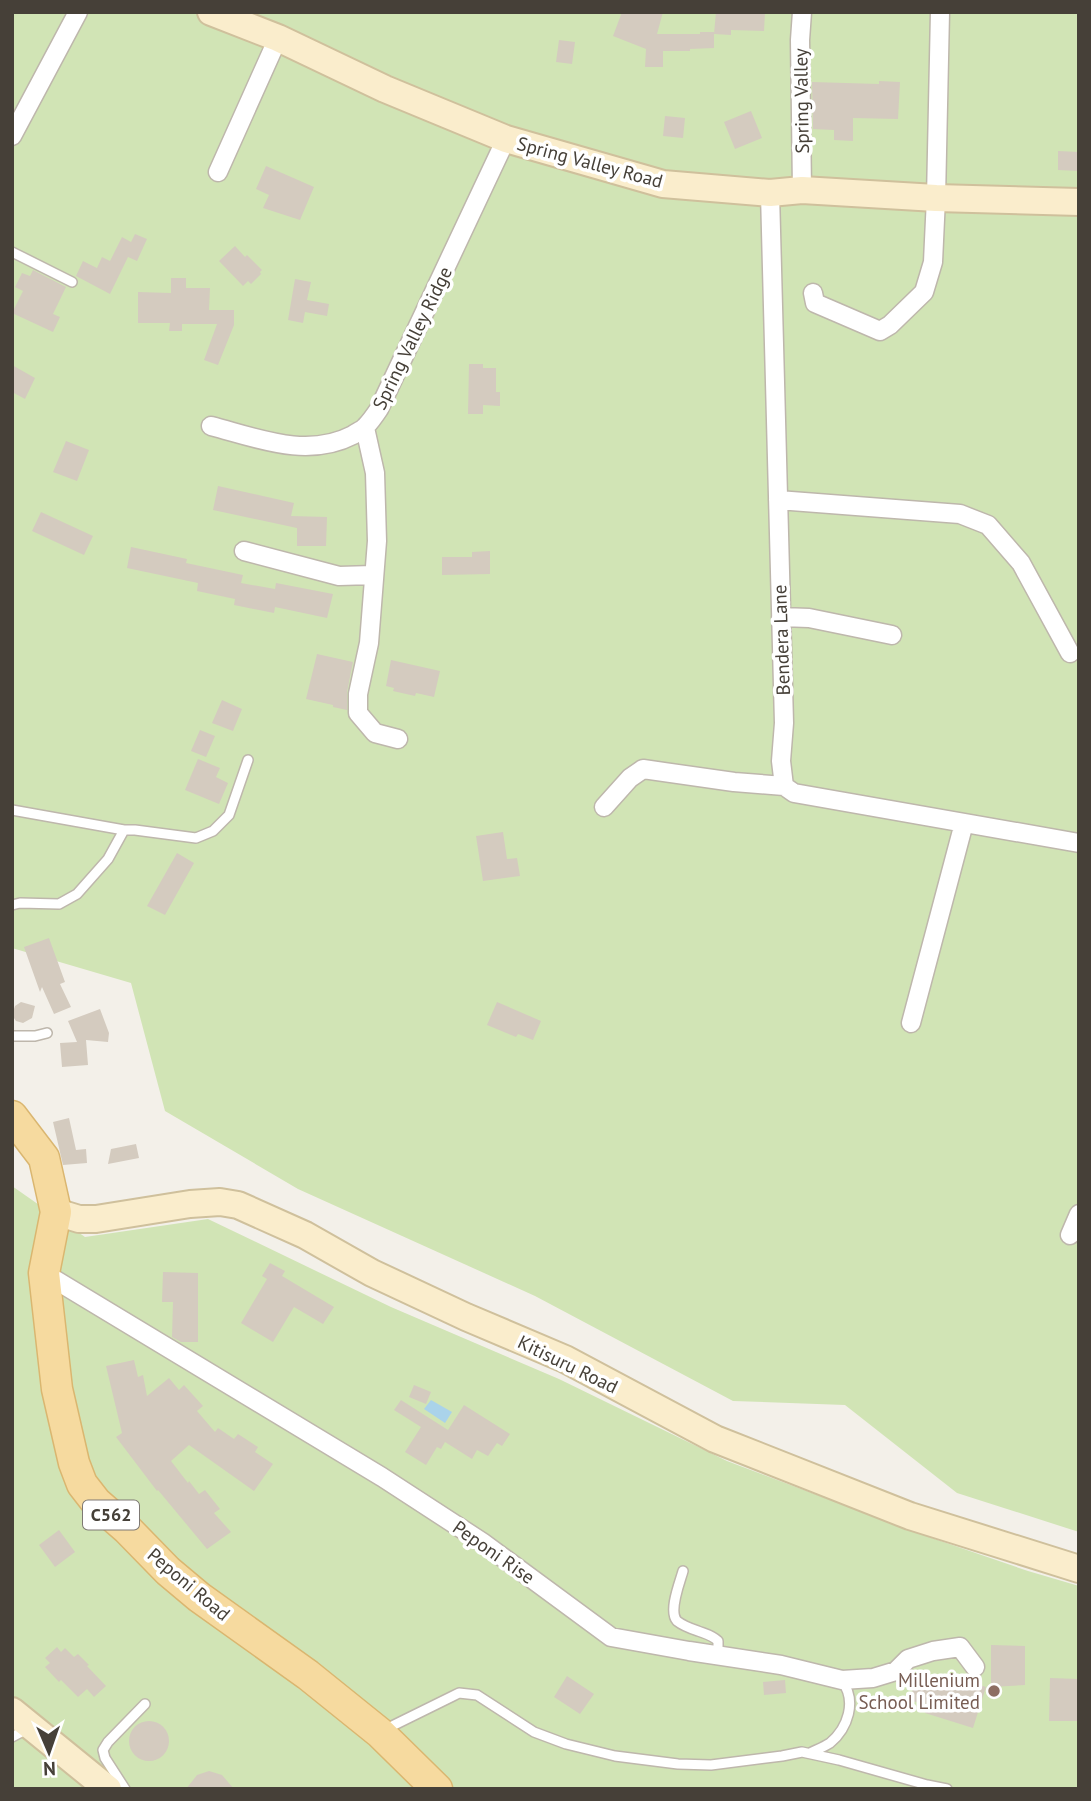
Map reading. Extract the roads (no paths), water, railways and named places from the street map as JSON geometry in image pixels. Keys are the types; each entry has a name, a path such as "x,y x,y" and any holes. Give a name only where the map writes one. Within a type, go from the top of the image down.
{"main road":[{"name":"Peponi Road","path":"12,1116 44,1158 56,1212 44,1273 57,1389 74,1463 82,1484 96,1502 168,1571 199,1597 308,1675 380,1733 437,1789"}],"street":[{"path":"12,136 78,12"},
{"name":"Spring Valley Road","path":"211,12 278,38 385,89 506,139 663,184 770,193 802,190 936,198 1079,202"},
{"name":"Spring Valley","path":"802,12 802,190"},
{"path":"813,293 815,303 880,331 925,292 933,262 940,12"},
{"path":"218,172 278,38"},
{"name":"Spring Valley Ridge","path":"211,426 287,446 327,443 344,439 365,428 379,409 506,139"},
{"name":"Bendera Lane","path":"770,193 783,723 780,761 784,786"},
{"path":"365,428 375,473 377,541 369,643 358,694 358,713 375,733 398,738"},
{"path":"778,500 960,514 988,525 1021,563 1070,653"},
{"path":"244,551 339,576 373,575"},
{"path":"781,617 809,618 892,635"},
{"path":"604,807 629,778 643,769 784,786 794,793 1079,843"},
{"path":"911,1023 964,823"},
{"name":"Kitisuru Road","path":"56,1212 79,1219 96,1219 190,1204 220,1202 238,1205 305,1235 372,1273 565,1359 715,1439 910,1516 1079,1569"},
{"path":"1070,1235 1079,1214"},
{"name":"Peponi Rise","path":"44,1273 382,1477 482,1542 611,1637 781,1665 842,1680 873,1678 896,1671 908,1659 933,1651 960,1647 975,1667"},
{"path":"19,1725 108,1789"}],"lane":[{"path":"12,252 72,282"},
{"path":"12,810 124,830 196,838 214,831 229,815 248,760"},
{"path":"12,905 60,904 77,894 108,859 124,830"},
{"path":"12,1036 36,1037 47,1033"},
{"path":"683,1571 673,1606 674,1613 677,1620 713,1636 718,1641 718,1656"},
{"path":"810,1752 828,1745 841,1732 850,1708 850,1697 842,1680"},
{"path":"380,1733 459,1693 477,1695 534,1732 566,1744 615,1756 711,1765 810,1752 947,1789"},
{"path":"125,1789 105,1758 103,1750 145,1704"}],"water":[{"path":"431,1400 452,1412 445,1423 424,1409"}],"place":[{"name":"Millenium School Limited","path":"994,1691"}]}
